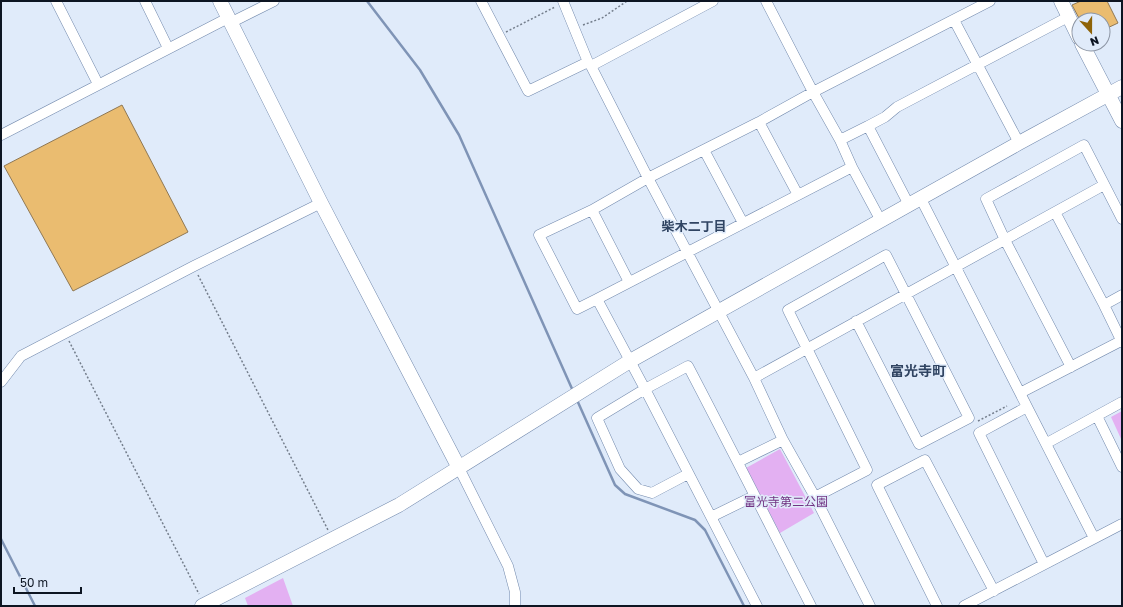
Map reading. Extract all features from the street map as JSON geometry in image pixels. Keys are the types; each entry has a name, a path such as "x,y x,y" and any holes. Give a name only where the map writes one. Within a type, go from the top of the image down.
{"street":[{"path":"56,1 98,84"},
{"path":"145,1 168,48"},
{"path":"220,1 321,203 459,468 508,566 515,592 515,606"},
{"path":"1,134 168,48 274,1"},
{"path":"482,1 528,91 590,64 713,1"},
{"path":"766,1 881,220"},
{"path":"852,167 577,309 539,235 592,210 648,178 759,122 813,92 990,1"},
{"path":"1060,1 1071,23"},
{"path":"563,2 573,28 590,64 687,253 754,378 784,440 815,497 870,606"},
{"path":"840,140 885,117 897,107 1068,17"},
{"path":"954,20 1019,143"},
{"path":"1086,52 1122,122"},
{"path":"203,605 399,505 630,361 1122,87"},
{"path":"759,122 798,195"},
{"path":"868,126 956,266 1094,538"},
{"path":"1071,367 1005,240 986,199 1084,145 1122,218"},
{"path":"704,150 743,223"},
{"path":"754,378 1104,185"},
{"path":"1,382 21,356 66,334 194,266 321,203"},
{"path":"592,210 629,282"},
{"path":"1020,393 1122,342 1055,212"},
{"path":"815,497 867,470 788,310 886,255 969,418 919,444 856,322"},
{"path":"1104,305 1122,296"},
{"path":"597,299 646,389 688,474 757,606"},
{"path":"688,474 652,493 638,489 620,469 597,418 688,366 811,606"},
{"path":"1047,443 1122,402"},
{"path":"1027,407 979,432 1044,564"},
{"path":"1096,416 1122,467"},
{"path":"738,462 784,440"},
{"path":"937,606 877,485 925,460 994,591"},
{"path":"711,518 754,496"},
{"path":"964,606 1122,524"}],"path":[{"path":"573,28 602,18 627,1"},
{"path":"499,35 563,2"},
{"path":"194,266 332,540"},
{"path":"66,334 203,605"}],"green space":[{"path":"1122,411 1122,441 1111,417"},
{"name":"富光寺第二公園","path":"780,449 814,513 780,533 746,468"},
{"path":"283,578 293,606 248,606 245,598"}],"building":[{"path":"1081,1 1107,1 1118,23 1111,26 1111,12 1076,12 1072,5"},
{"path":"122,105 188,232 73,291 4,166"}],"waterway":[{"path":"367,1 420,70 459,135 573,391"},
{"path":"577,400 615,485 625,494 695,520 705,530 744,606"},
{"path":"1,539 35,606"}],"district":[{"name":"柴木二丁目","path":"694,226"},
{"name":"富光寺町","path":"918,371"}]}
